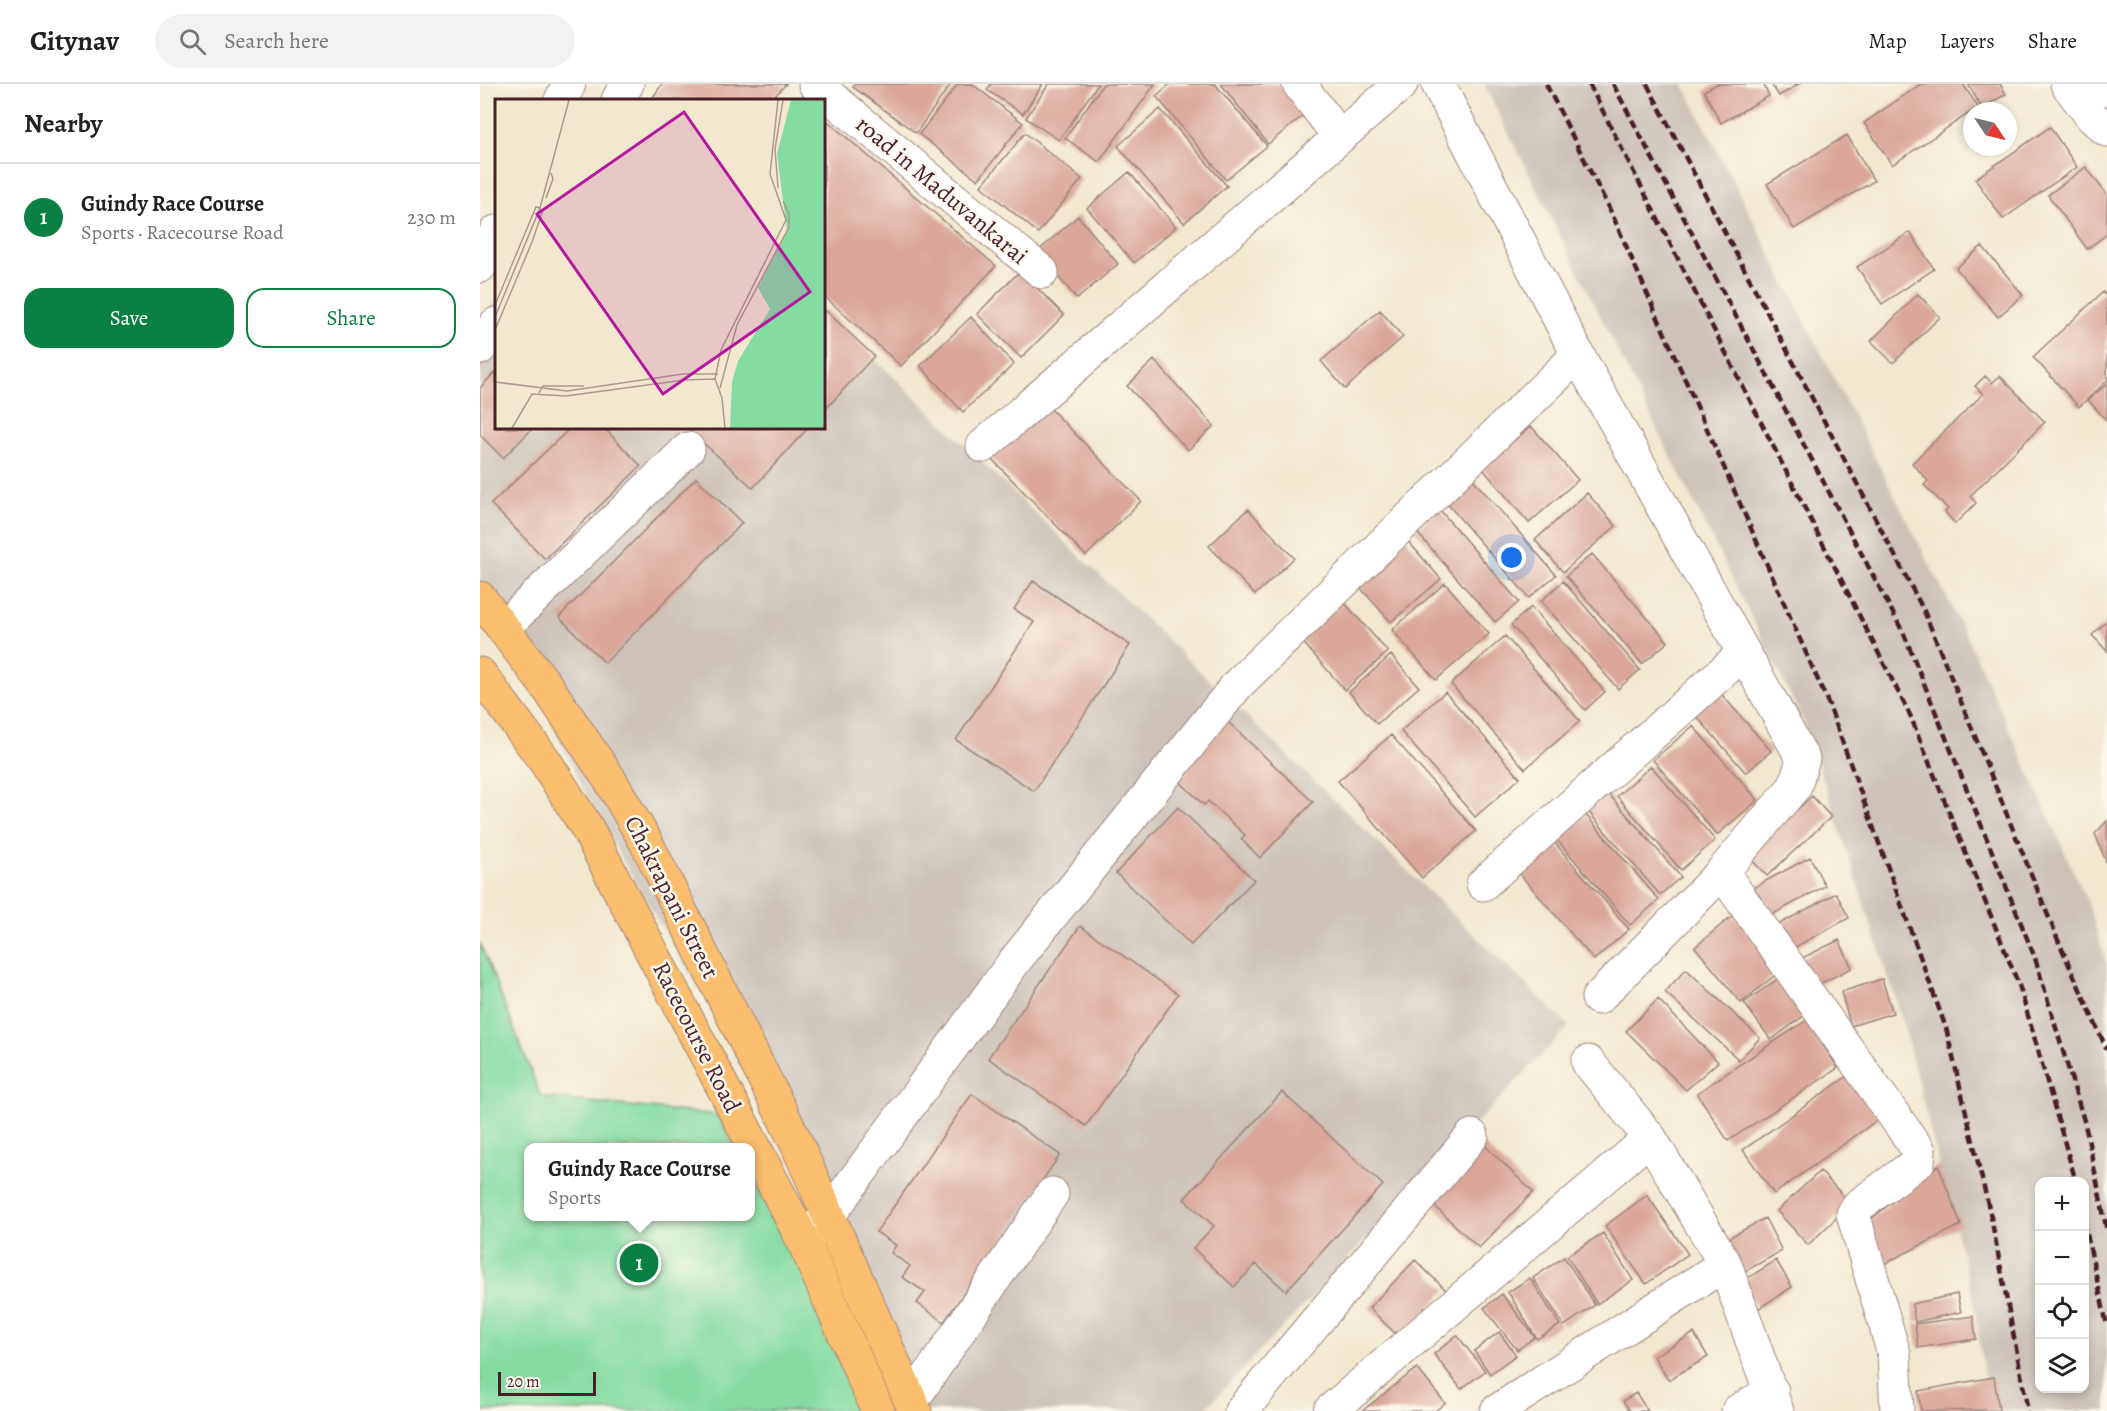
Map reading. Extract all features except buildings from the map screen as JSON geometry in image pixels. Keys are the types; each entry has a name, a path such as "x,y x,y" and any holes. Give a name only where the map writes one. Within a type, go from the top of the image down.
{"main road":[{"name":"Chakrapani Street","path":"480,598 504,627 604,771 646,842 829,1215"},
{"name":"Racecourse Road","path":"480,674 545,761 587,828 752,1143"},
{"name":"Racecourse Road","path":"755,1148 803,1240 878,1411"},
{"path":"829,1215 913,1406"}],"street":[{"path":"562,99 569,84"},
{"path":"602,99 610,84"},
{"path":"619,99 627,84"},
{"name":"road in Maduvankarai","path":"815,84 1042,272"},
{"path":"1299,84 1339,136"},
{"path":"983,446 1401,84"},
{"path":"1438,84 1578,355 1803,759 1795,786 1722,872 1598,998"},
{"path":"2067,84 2105,129"},
{"path":"2104,84 2107,88"},
{"path":"480,268 495,234"},
{"path":"480,268 495,252"},
{"path":"480,348 495,326"},
{"path":"803,1240 829,1215 1014,962 1238,684 1578,355"},
{"path":"504,627 687,449"},
{"path":"1483,884 1744,653"},
{"path":"1722,872 1919,1151 1918,1162 1858,1206 1853,1214 1893,1354 1897,1411"},
{"path":"1588,1062 1650,1138 1725,1264 1775,1401 1738,1411"},
{"path":"1241,1411 1472,1136"},
{"path":"1336,1408 1650,1138"},
{"path":"913,1406 1052,1194"},
{"path":"1497,1411 1725,1264"}],"shaded area":[{"path":"1484,84 1683,84 1968,639 2088,903 2107,965 2107,1411 1989,1411 1973,1297 1900,1012 1805,724"},
{"path":"495,302 495,429 825,429 825,311 1569,1026 1203,1411 921,1411 808,1178 596,814 480,579 480,322"}],"green space":[{"path":"480,943 541,1097 717,1115 733,1143 524,1143 524,1221 755,1221 755,1183 880,1411 480,1411"}],"railway":[{"path":"1546,84 1612,214 1829,705 1946,1028 1991,1217 2028,1411"},
{"path":"1589,84 1910,715 2020,988 2075,1177"},
{"path":"1613,84 1904,634 2035,958 2085,1124 2107,1231"},
{"path":"1647,84 1924,611 2058,940 2107,1050"},
{"path":"2086,1231 2107,1325"}],"place":[{"name":"Guindy Race Course","path":"639,1263"}]}
